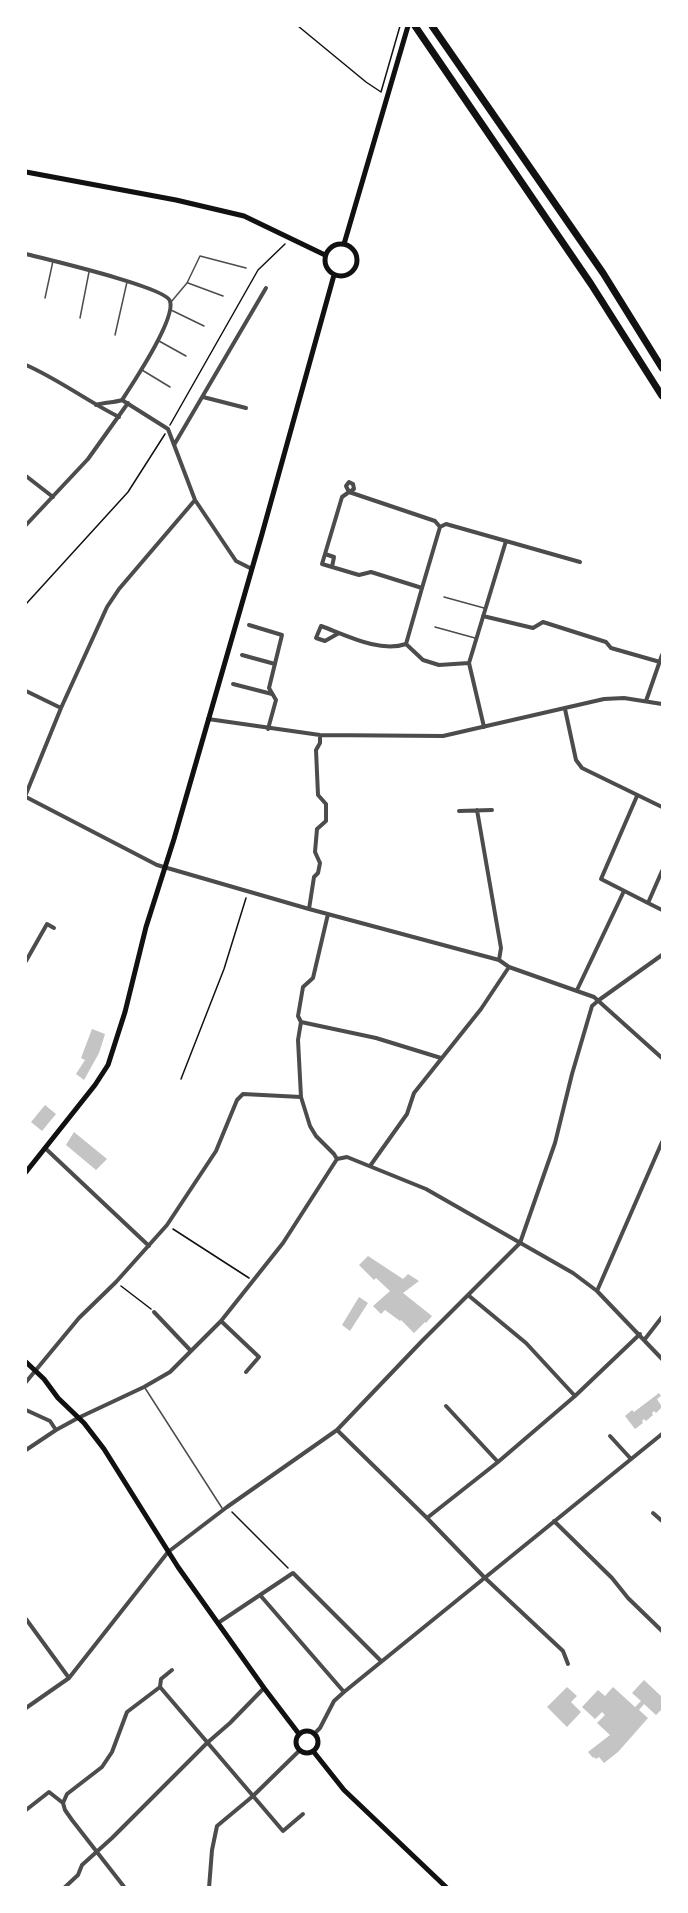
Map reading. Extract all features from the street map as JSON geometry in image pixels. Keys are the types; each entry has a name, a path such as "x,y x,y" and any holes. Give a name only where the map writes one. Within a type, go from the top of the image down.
{"highway":[{"path":"415,26 591,284 663,396"},
{"path":"432,26 603,273 663,368"}],"main road":[{"path":"344,244 408,26"},
{"path":"26,172 176,200 244,216 325,255"},
{"path":"344,244 354,250 357,265 350,274 339,277 327,269 325,255 331,247 344,244"},
{"path":"26,1172 95,1085 108,1065 125,1012 146,927 166,866 252,569 334,275"},
{"path":"26,1362 44,1378 58,1398 104,1449 168,1552 264,1688 300,1734"},
{"path":"307,1730 315,1733 319,1741 316,1749 306,1753 300,1750 296,1740 300,1734 307,1730"},
{"path":"313,1751 344,1790 447,1887"}],"street":[{"path":"26,254 158,291 168,296 171,302 158,341 122,400 96,405"},
{"path":"174,446 266,288"},
{"path":"26,365 39,370 119,417"},
{"path":"203,397 246,408"},
{"path":"122,400 168,429 195,500 236,561 252,569"},
{"path":"26,525 88,459 128,403"},
{"path":"26,476 53,497"},
{"path":"422,588 371,572 359,575 322,564 342,497 349,492 435,521 440,527"},
{"path":"195,500 119,589 107,607 61,708 26,795 157,865 499,960 508,967 577,990 598,1000 663,1058"},
{"path":"406,644 440,527 446,524 580,562"},
{"path":"484,727 469,663 506,541"},
{"path":"325,554 334,557 332,567"},
{"path":"483,616 533,628 543,622 606,642 611,648 660,662"},
{"path":"249,625 282,635 269,688 276,700 268,729"},
{"path":"339,633 325,641 316,638 321,626 376,645 394,648 406,644"},
{"path":"406,644 423,660 439,664 469,663"},
{"path":"242,655 275,664"},
{"path":"646,701 663,655"},
{"path":"232,684 273,694"},
{"path":"26,691 61,708"},
{"path":"208,719 320,735 443,736 604,699 624,698 663,705"},
{"path":"565,709 576,760 582,768 663,807"},
{"path":"309,909 314,877 318,873 320,862 315,852 317,829 326,821 326,804 318,795 316,750 321,743 320,735"},
{"path":"637,795 601,879 663,910"},
{"path":"477,810 501,948 499,960"},
{"path":"459,811 492,810"},
{"path":"648,903 663,871"},
{"path":"577,990 624,891"},
{"path":"328,914 313,978 303,987 298,1016 301,1022 298,1040 301,1097 310,1126 337,1159"},
{"path":"26,961 47,924 54,928"},
{"path":"26,1708 69,1678 168,1552 337,1430 520,1243 555,1143 592,1006 663,955"},
{"path":"370,1166 407,1114 414,1093 481,1009 508,967"},
{"path":"301,1022 376,1038 441,1058"},
{"path":"26,1383 34,1370 79,1318 116,1282 167,1225 216,1151 237,1100 243,1094 301,1097"},
{"path":"597,1291 663,1142"},
{"path":"45,1148 149,1246"},
{"path":"26,1450 78,1418 170,1372 221,1321 283,1243 337,1159 347,1157 426,1189 573,1274 597,1291 663,1359"},
{"path":"468,1295 526,1343 575,1396"},
{"path":"154,1312 191,1351"},
{"path":"645,1339 663,1317"},
{"path":"221,1321 259,1358 246,1372"},
{"path":"427,1518 498,1462 575,1396 640,1334"},
{"path":"446,1406 498,1462"},
{"path":"26,1410 50,1421 56,1430"},
{"path":"337,1430 484,1577 563,1651 568,1664"},
{"path":"315,1733 334,1701 344,1692 663,1434"},
{"path":"610,1436 631,1459"},
{"path":"653,1513 663,1521"},
{"path":"554,1521 663,1632"},
{"path":"218,1623 293,1573 381,1661"},
{"path":"260,1595 344,1692"},
{"path":"26,1619 69,1678"},
{"path":"172,1670 161,1678 160,1687 283,1831 303,1814"},
{"path":"63,1803 68,1794 102,1767 112,1752 127,1712 160,1687"},
{"path":"64,1887 78,1875 82,1865 98,1852 264,1688"},
{"path":"209,1887 212,1850 217,1826 253,1796 300,1750"},
{"path":"26,1810 49,1792 63,1803 65,1810 125,1887"}],"lane":[{"path":"171,302 187,283 201,256 246,268"},
{"path":"45,298 53,261"},
{"path":"80,318 90,271"},
{"path":"115,335 127,281"},
{"path":"187,283 223,296"},
{"path":"170,309 204,326"},
{"path":"158,341 186,356"},
{"path":"141,370 170,387"},
{"path":"444,597 485,609"},
{"path":"435,627 476,639"},
{"path":"144,1387 225,1509"}],"path":[{"path":"298,26 381,92 400,26"},
{"path":"26,604 128,492 168,429 258,270 285,244"},
{"path":"181,1079 224,969 248,892"},
{"path":"167,1225 253,1280"},
{"path":"116,1282 154,1312"},
{"path":"225,1509 293,1573"}],"building":[{"path":"92,1029 105,1034 99,1053 84,1080 76,1074 85,1060 81,1058"},
{"path":"45,1105 56,1114 42,1131 31,1122"},
{"path":"74,1132 107,1159 96,1170 66,1145"},
{"path":"368,1256 403,1279 408,1274 419,1281 403,1293 432,1316 414,1333 401,1320 385,1310 381,1314 373,1306 390,1291 376,1278 374,1280 359,1265"},
{"path":"359,1297 368,1303 350,1331 342,1325"},
{"path":"659,1393 661,1396 657,1399 662,1407 656,1413 654,1411 646,1421 644,1419 643,1423 635,1429 625,1416"},
{"path":"644,1680 662,1697 662,1709 656,1715 644,1704 639,1710 648,1718 618,1752 604,1763 599,1757 593,1758 588,1752 610,1735 597,1723 605,1715 602,1712 595,1719 582,1707 598,1690 605,1696 613,1687 635,1707 641,1701 632,1693"},
{"path":"567,1687 577,1696 571,1702 581,1712 567,1727 547,1707"}]}
